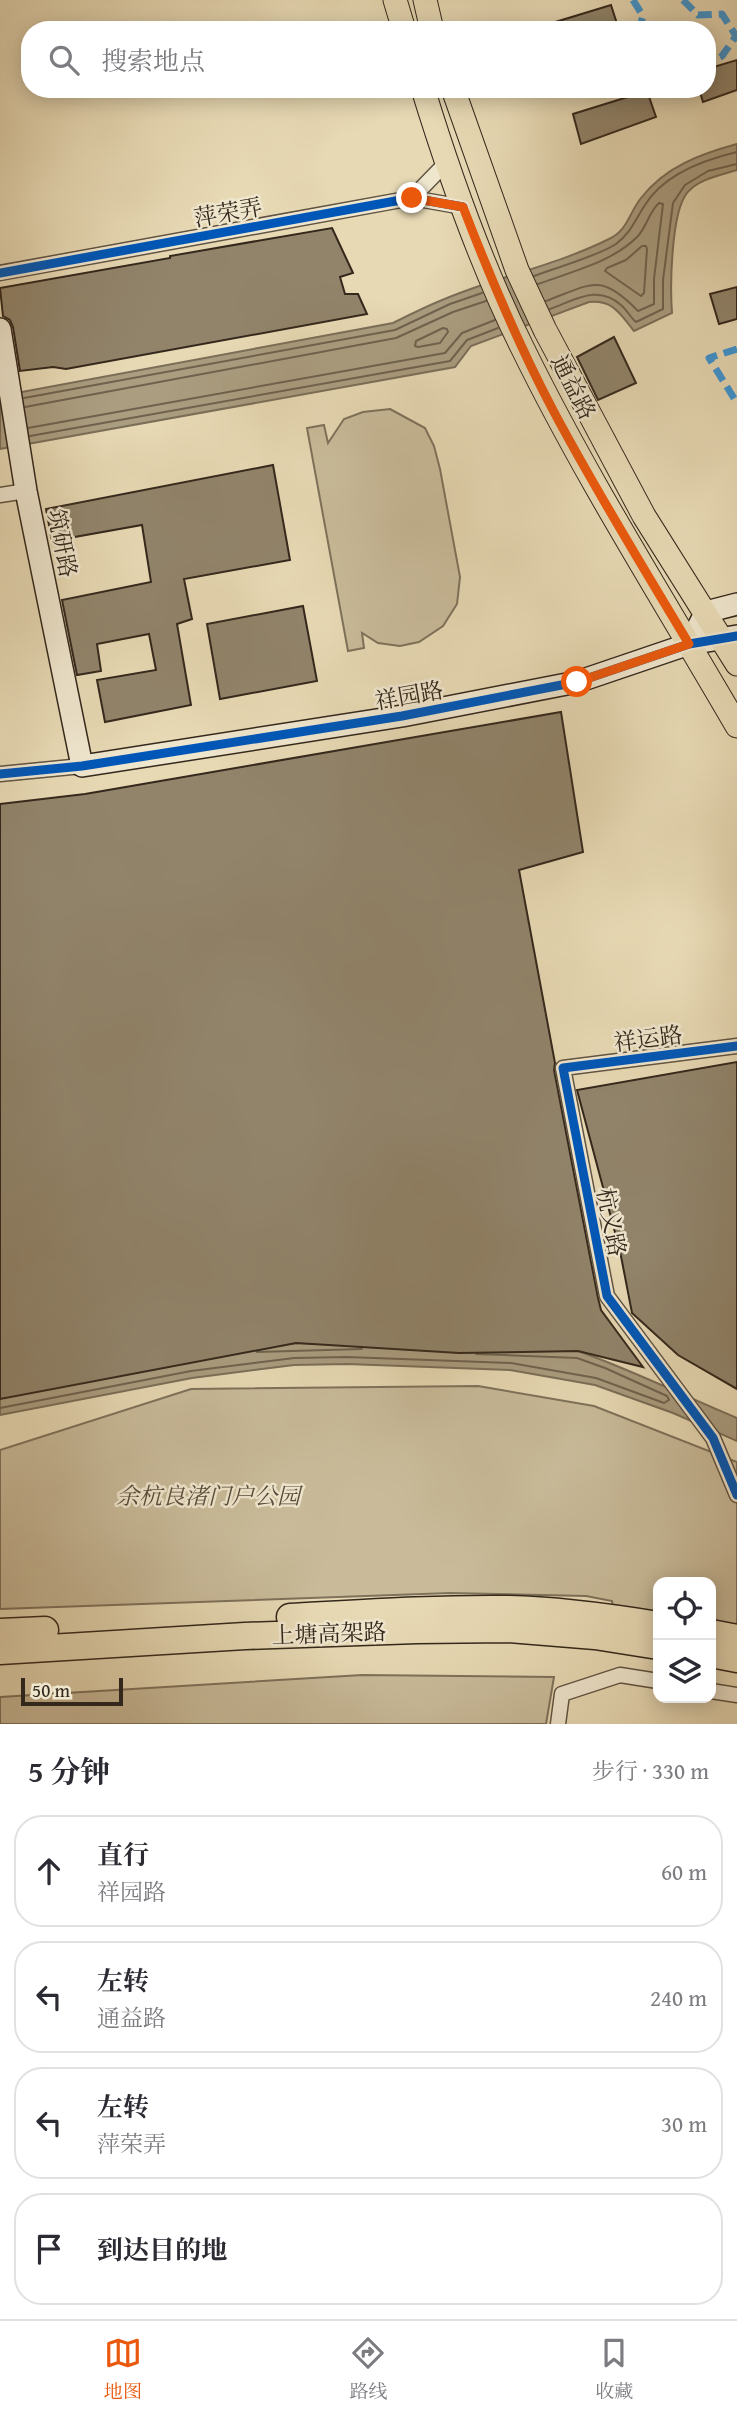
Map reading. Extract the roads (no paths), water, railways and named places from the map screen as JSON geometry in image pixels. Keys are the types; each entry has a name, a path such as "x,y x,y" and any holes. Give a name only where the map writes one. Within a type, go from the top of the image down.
{"highway":[{"name":"上塘高架路","path":"0,1632 511,1609 606,1617 653,1624"},
{"name":"上塘高架路","path":"0,1651 245,1636 495,1629 595,1636 653,1645"},
{"path":"716,1634 737,1638"},
{"path":"716,1655 737,1660"}],"main road":[{"path":"395,0 401,21"},
{"path":"426,2 430,21"},
{"name":"通益路","path":"426,98 446,163 520,344 554,412 610,511 737,726"},
{"name":"通益路","path":"456,98 517,270 545,330 644,516 706,612 730,638 737,664"}],"street":[{"path":"412,198 446,163"},
{"name":"萍荣弄","path":"0,273 412,198 463,207"},
{"name":"筑研路","path":"0,329 26,491 82,766"},
{"path":"0,495 26,491"},
{"path":"689,644 706,612 737,604"},
{"name":"祥园路","path":"82,766 402,716 577,682 689,644 730,638"},
{"path":"0,774 82,766"},
{"name":"祥运路","path":"563,1068 737,1046"},
{"name":"杭义路","path":"563,1068 607,1296 713,1438 737,1495"},
{"path":"558,1724 562,1694 620,1675 653,1680"},
{"path":"716,1692 737,1695"}],"water":[{"path":"737,144 737,170 697,184 687,193 682,203 673,250 672,313 634,331 611,306 589,302 471,346 455,367 0,449 0,396 393,323 447,298 569,256 609,239 620,231 641,198 661,178 697,157"},
{"path":"296,1343 578,1351 737,1418 737,1441 673,1413 595,1385 510,1370 347,1364 294,1365 192,1378 0,1415 0,1393"}],"park label":[{"name":"余杭良渚门户公园","path":"208,1495"}]}
